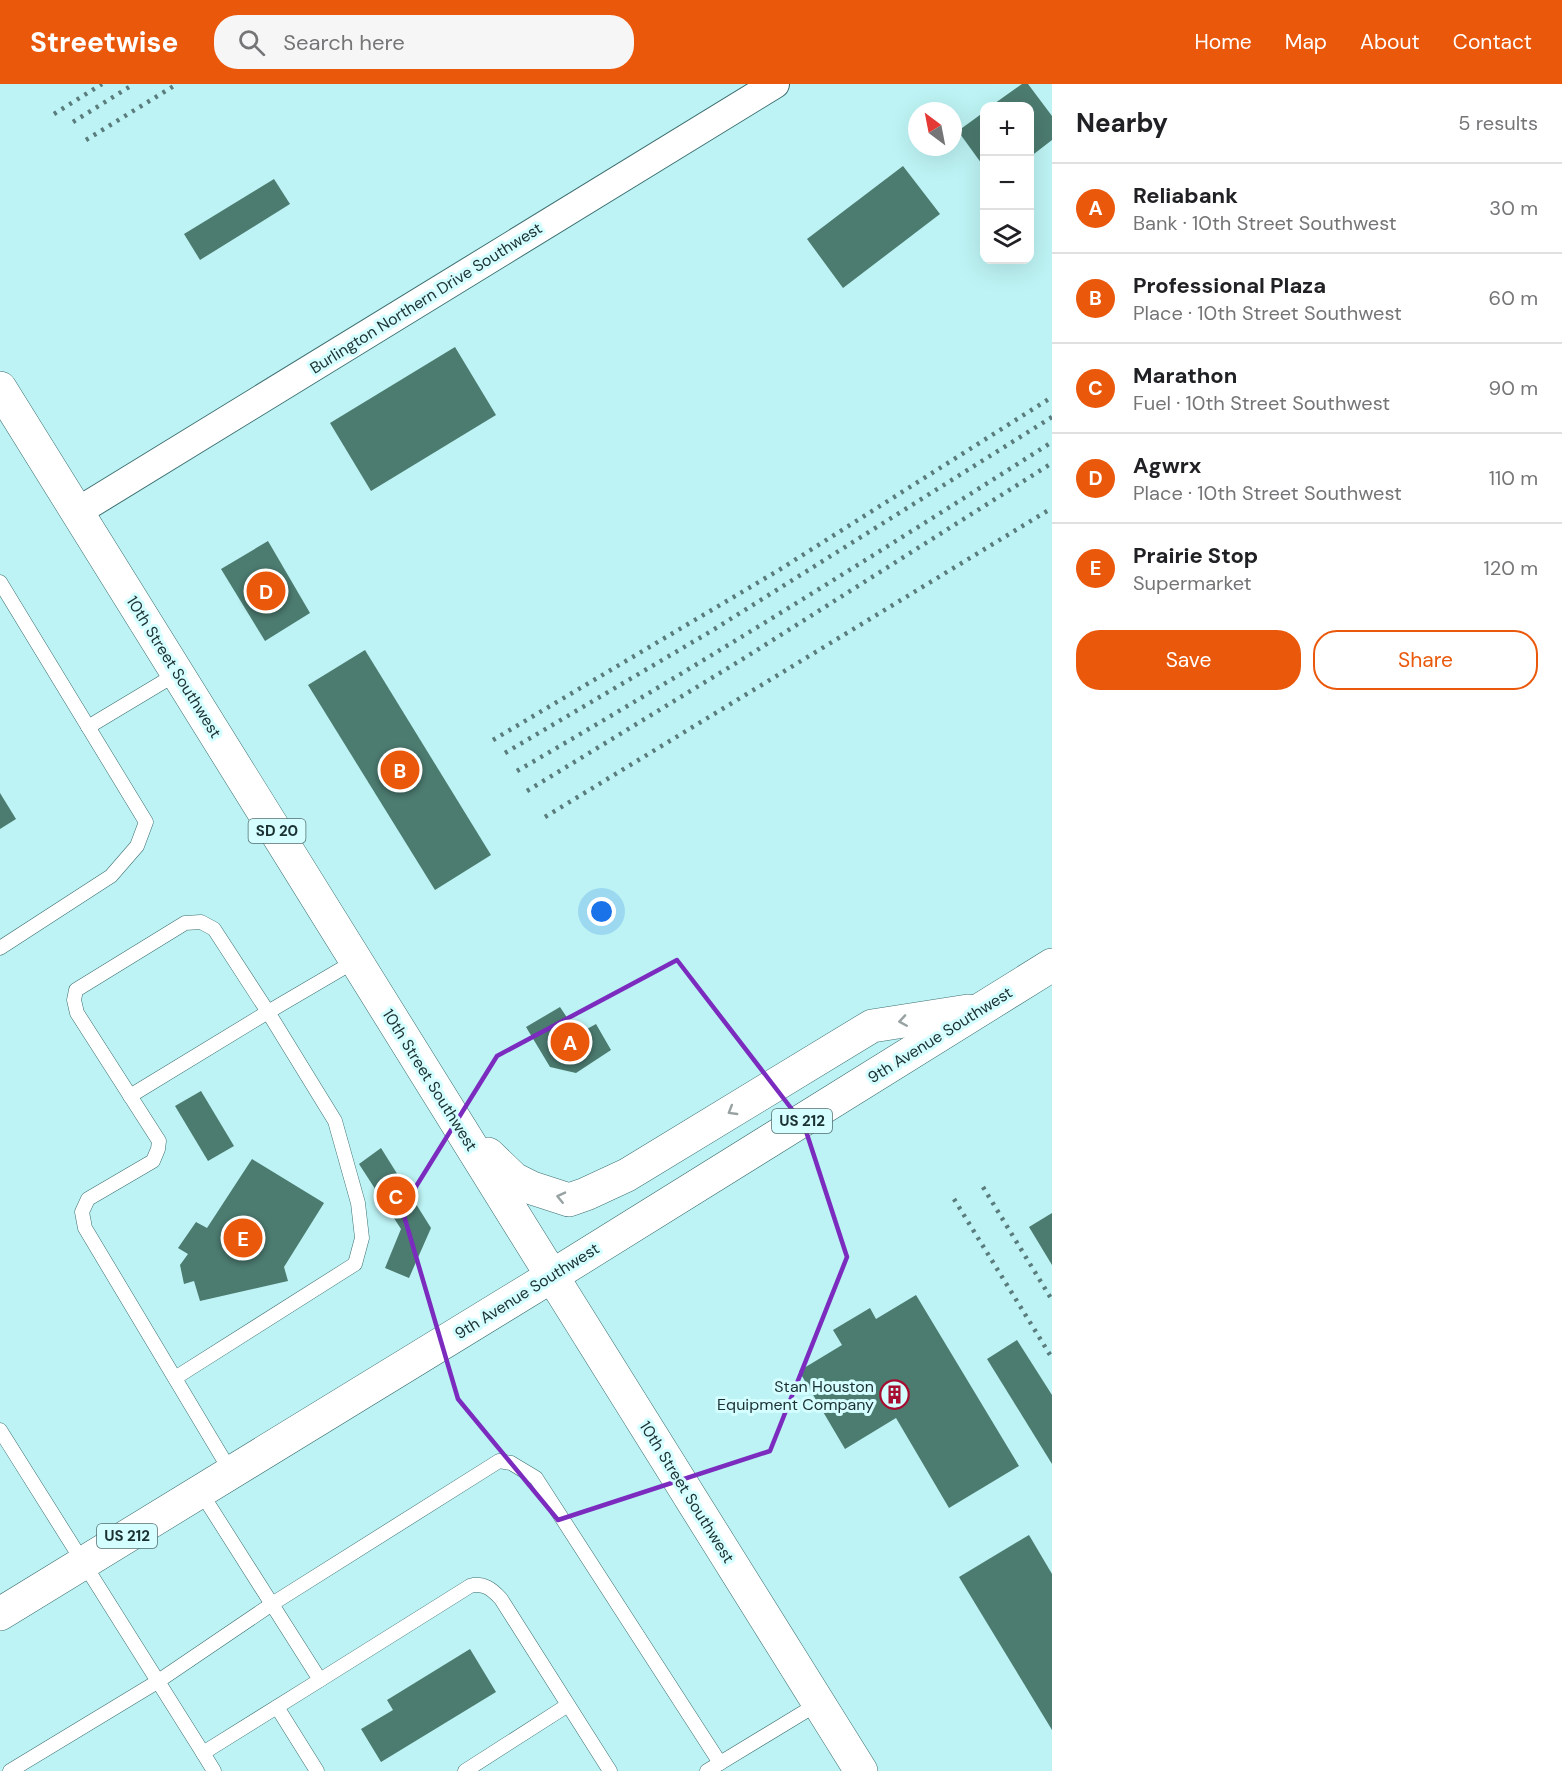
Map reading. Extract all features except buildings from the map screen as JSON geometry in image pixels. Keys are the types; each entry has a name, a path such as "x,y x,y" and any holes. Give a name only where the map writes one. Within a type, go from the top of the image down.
{"main road":[{"name":"10th Street Southwest","path":"0,388 861,1771"},
{"name":"9th Avenue Southwest","path":"0,1614 1052,966"},
{"path":"461,1129 514,1179 532,1188 568,1200 627,1175 872,1026 982,1008"}],"street":[{"name":"Burlington Northern Drive Southwest","path":"77,512 775,84"}],"lane":[{"path":"0,582 146,822 137,846 111,876 0,948"},
{"path":"88,727 178,673"},
{"path":"175,1378 355,1264 362,1238 358,1203 335,1121 214,929 201,922 185,923 76,990 74,1000 77,1013 159,1141 153,1161 88,1199 82,1212 85,1228 231,1472"},
{"path":"130,1096 355,961"},
{"path":"0,1430 214,1771"},
{"path":"10,1771 158,1682 272,1604 499,1461 511,1463 536,1478 720,1763"},
{"path":"200,1491 320,1680"},
{"path":"203,1753 470,1586 478,1584 492,1589 501,1599 610,1771"},
{"path":"707,1771 819,1703"},
{"path":"465,1771 568,1705"},
{"path":"277,1707 317,1771"}],"highlighted area":[{"path":"677,960 804,1125 847,1257 770,1451 558,1520 458,1399 402,1209 497,1056"}],"railway":[{"path":"54,114 102,84"},
{"path":"73,122 134,84"},
{"path":"86,140 177,84"},
{"path":"493,740 779,570 1052,397"},
{"path":"505,753 713,630 1052,417"},
{"path":"517,771 786,610 1052,442"},
{"path":"527,791 746,657 1052,463"},
{"path":"545,817 1052,508"},
{"path":"983,1187 1052,1300"},
{"path":"954,1199 1052,1358"}],"place":[{"name":"Agwrx","path":"266,591"},
{"name":"Professional Plaza","path":"400,770"},
{"name":"Reliabank","path":"570,1042"},
{"name":"Marathon","path":"396,1196"},
{"name":"Prairie Stop","path":"243,1238"},
{"name":"Stan Houston Equipment Company","path":"895,1395"}]}
